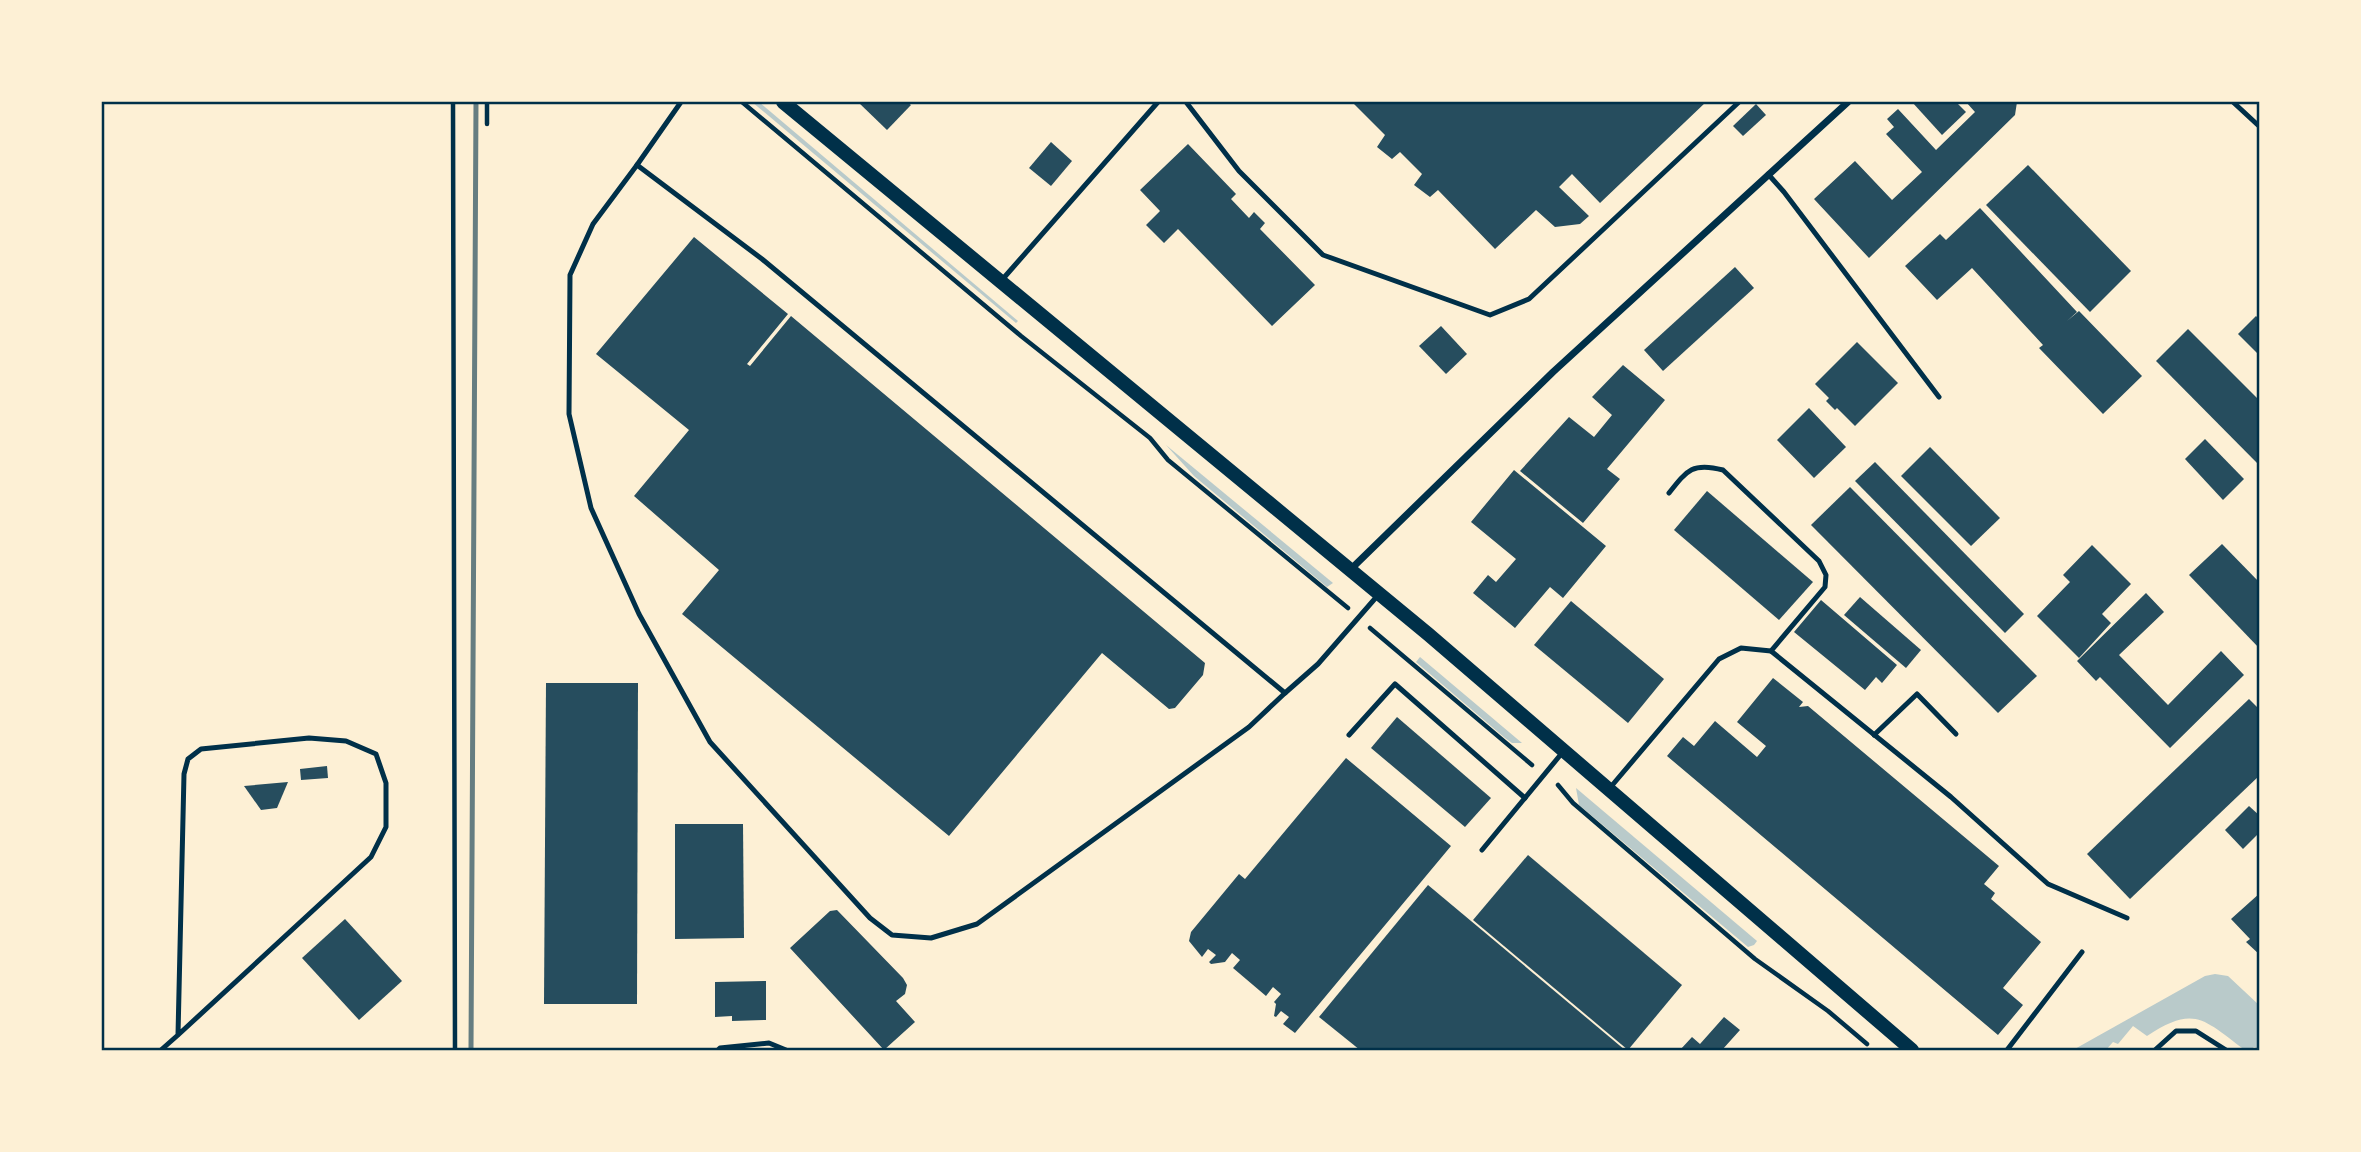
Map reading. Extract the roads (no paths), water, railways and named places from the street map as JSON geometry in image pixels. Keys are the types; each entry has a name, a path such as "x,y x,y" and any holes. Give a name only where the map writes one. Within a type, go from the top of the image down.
{"main road":[{"path":"783,102 1379,593 1912,1051"}],"street":[{"path":"1350,570 1553,372 1848,102"}],"lane":[{"path":"681,102 593,224 570,275 569,414 591,508 639,614 710,742 870,918 892,935 931,938 977,924 1248,727 1318,664 1379,593"},
{"path":"1000,282 1158,102"},
{"path":"1186,102 1239,171 1323,255 1490,316 1529,299 1738,102"},
{"path":"2233,102 2259,127"},
{"path":"636,165 762,259 1285,693"},
{"path":"1768,174 1939,397"},
{"path":"1670,493 1686,472 1705,465 1723,470 1819,561 1826,575 1825,587 1771,651"},
{"path":"1609,789 1719,659 1741,648 1771,651 1951,797 2048,884 2127,918"},
{"path":"1349,735 1395,684 1525,798"},
{"path":"1874,735 1917,694 1956,734"},
{"path":"161,1051 371,857 386,827 387,783 376,754 346,741 309,738 201,749 188,760 184,774 178,1035"},
{"path":"1482,850 1564,750"},
{"path":"2007,1051 2082,952"},
{"path":"2155,1051 2176,1031 2196,1031 2226,1051"},
{"path":"718,1051 720,1048 769,1043 786,1051"}],"railway":[{"path":"471,1050 476,102"}]}
